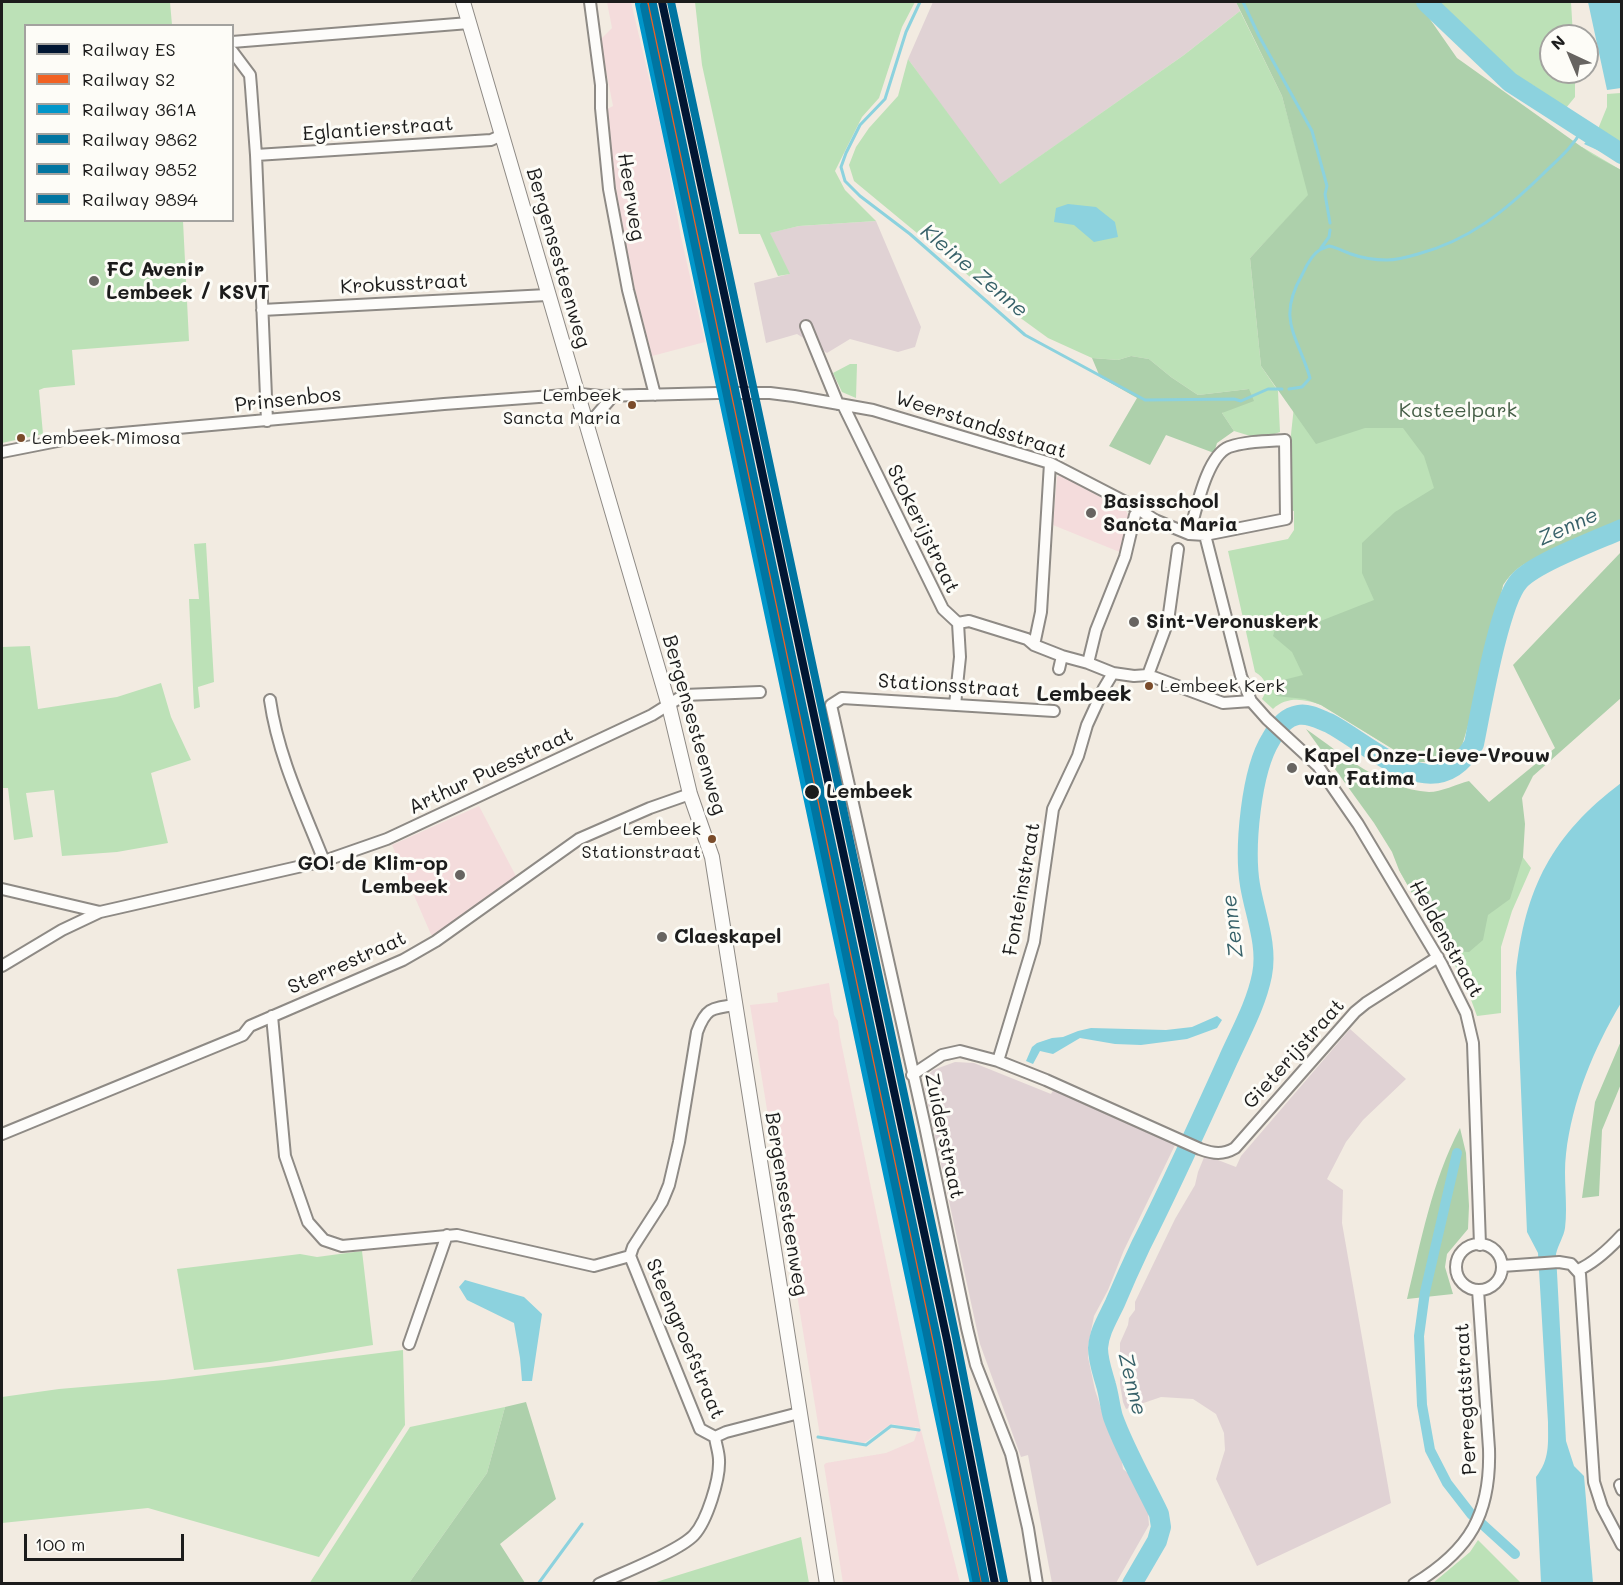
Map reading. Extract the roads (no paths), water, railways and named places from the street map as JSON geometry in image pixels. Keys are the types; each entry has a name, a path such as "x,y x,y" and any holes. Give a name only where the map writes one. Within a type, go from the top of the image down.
{"main road":[{"name":"Bergensesteenweg","path":"463,2 669,706 690,794 712,857 827,1584"}],"street":[{"name":"Heerweg","path":"590,2 601,85 609,189 628,290 656,395"},
{"path":"234,42 469,23"},
{"path":"234,54 250,75 256,155 267,421"},
{"name":"Eglantierstraat","path":"256,155 491,140 502,135"},
{"name":"Krokusstraat","path":"262,310 548,295"},
{"path":"806,326 841,404"},
{"name":"Weerstandsstraat","path":"579,394 613,396 761,393 794,396 873,410 1050,463 1135,507 1155,520 1189,534 1205,535 1287,519 1285,440 1227,447 1212,462 1189,534"},
{"name":"Prinsenbos","path":"2,452 78,437 579,394"},
{"path":"588,425 613,396"},
{"name":"Stokerijstraat","path":"841,404 942,609 958,623"},
{"path":"1034,645 1041,612 1050,463"},
{"path":"1088,663 1096,630 1125,557 1135,515"},
{"name":"Heldenstraat","path":"1205,535 1241,676 1251,701 1318,766 1358,824 1438,957 1466,1013 1473,1043 1480,1245"},
{"path":"1148,675 1168,621 1178,549"},
{"path":"955,705 960,657 958,623 969,621 1027,639 1034,645 1113,673 1148,675 1223,703 1251,701"},
{"path":"1059,669 1062,656"},
{"name":"Fonteinstraat","path":"998,1061 1034,942 1053,809 1078,756 1085,724 1113,673"},
{"path":"669,706 684,695 760,692"},
{"name":"Stationsstraat","path":"842,698 1054,711"},
{"name":"Zuiderstraat","path":"842,698 831,705 967,1328 976,1365 1011,1454 1028,1528 1037,1584"},
{"path":"270,700 274,728 285,761 324,861"},
{"name":"Arthur Puesstraat","path":"2,966 62,930 100,912 324,861 387,839 669,706"},
{"name":"Sterrestraat","path":"2,1134 243,1035 250,1026 403,960 428,945 579,839 650,808 690,794"},
{"path":"2,889 100,912"},
{"name":"Gieterijstraat","path":"998,1061 1200,1149 1220,1154 1236,1148 1355,1012 1438,957"},
{"name":"Steengroefstraat","path":"599,1584 680,1545 697,1532 710,1509 720,1461 715,1437 700,1429 630,1256 633,1247 662,1202 669,1185 679,1142 697,1032 702,1019 705,1013 713,1008 736,1005"},
{"path":"272,1016 285,1156 308,1222 324,1240 342,1246 457,1235 594,1266 630,1256"},
{"path":"912,1075 942,1055 960,1051 998,1061"},
{"path":"409,1344 447,1235"},
{"path":"1578,1270 1586,1267 1621,1237"},
{"path":"1480,1245 1488,1246 1495,1251 1502,1266 1501,1275 1495,1284 1487,1289 1478,1290 1463,1284 1456,1270 1457,1262 1465,1249 1480,1245"},
{"path":"1502,1266 1559,1262 1571,1264 1580,1274 1594,1482 1602,1507 1622,1545"},
{"name":"Perregatstraat","path":"1414,1584 1445,1562 1469,1536 1485,1503 1490,1474 1478,1290"},
{"path":"715,1437 799,1413"}],"water":[{"path":"1588,2 1621,2 1621,88 1607,90 1599,53 1599,24 1593,24"},
{"path":"1598,129 1621,142 1621,164 1584,144"},
{"path":"1068,204 1096,207 1115,222 1118,237 1094,242 1074,225 1054,222 1056,208"},
{"path":"1621,783 1621,1003 1593,1057 1573,1114 1565,1163 1565,1228 1556,1254 1566,1441 1574,1466 1584,1476 1593,1583 1541,1583 1536,1477 1546,1457 1548,1422 1538,1253 1527,1232 1516,973 1526,915 1546,866 1577,823"},
{"path":"1217,1016 1222,1020 1217,1028 1187,1039 1141,1045 1115,1044 1080,1038 1053,1054 1040,1051 1033,1064 1026,1061 1032,1047 1037,1043 1078,1031 1091,1028 1166,1030 1192,1027"},
{"path":"465,1280 524,1297 542,1314 532,1381 522,1381 514,1323 467,1300 459,1287"}],"waterway":[{"name":"Kleine Zenne","path":"920,2 906,32 885,99 860,125 846,153 841,167 845,181 860,196 910,234 1025,335 1145,400 1234,399 1241,401 1268,389 1282,389"},
{"path":"1243,2 1259,36 1312,131 1327,186 1325,194 1330,223"},
{"name":"Zenne","path":"1426,2 1510,82 1622,154"},
{"name":"Kleine Zenne","path":"1289,389 1302,387 1310,378 1290,316 1294,291 1305,268 1318,251 1329,246 1364,258 1391,260 1418,254 1454,241 1486,223 1515,200 1564,154 1582,130"},
{"path":"1321,248 1329,237 1330,230"},
{"name":"Zenne","path":"1132,1584 1157,1541 1161,1527 1159,1514 1128,1453 1113,1417 1098,1348 1104,1325 1186,1153 1256,997 1262,975 1263,952 1250,885 1248,851 1254,790 1264,753 1273,735 1282,724 1294,716 1306,715 1329,723 1404,768 1423,773 1441,772 1458,763 1474,744 1498,633 1512,593 1519,581 1538,567 1622,529"},
{"path":"1457,1153 1425,1292 1419,1336 1422,1405 1430,1450 1447,1483 1471,1514 1515,1554"},
{"path":"818,1437 866,1445 891,1426 919,1430"},
{"path":"538,1584 582,1524"}],"rail line":[{"name":"S2","path":"648,2 983,1584"},
{"name":"ES","path":"662,2 947,1340 995,1584"},
{"name":"9852","path":"671,2 956,1338 1004,1582"},
{"name":"361A","path":"639,4 974,1584"},
{"name":"9862","path":"653,4 938,1342 986,1584"},
{"name":"9894","path":"644,6 929,1344 977,1584"}],"place":[{"name":"FC Avenir Lembeek / KSVT","path":"94,281"},
{"name":"Lembeek Sancta Maria","path":"632,405"},
{"name":"Lembeek Mimosa","path":"21,438"},
{"name":"Basisschool Sancta Maria","path":"1091,513"},
{"name":"Sint-Veronuskerk","path":"1134,622"},
{"name":"Lembeek Kerk","path":"1149,686"},
{"name":"Kapel Onze-Lieve-Vrouw van Fatima","path":"1292,768"},
{"name":"Lembeek","path":"812,792"},
{"name":"Lembeek Stationstraat","path":"712,839"},
{"name":"GO! de Klim-op Lembeek","path":"460,875"},
{"name":"Claeskapel","path":"662,937"}],"district":[{"name":"Lembeek","path":"1084,694"}],"park label":[{"name":"Kasteelpark","path":"1458,411"}]}
